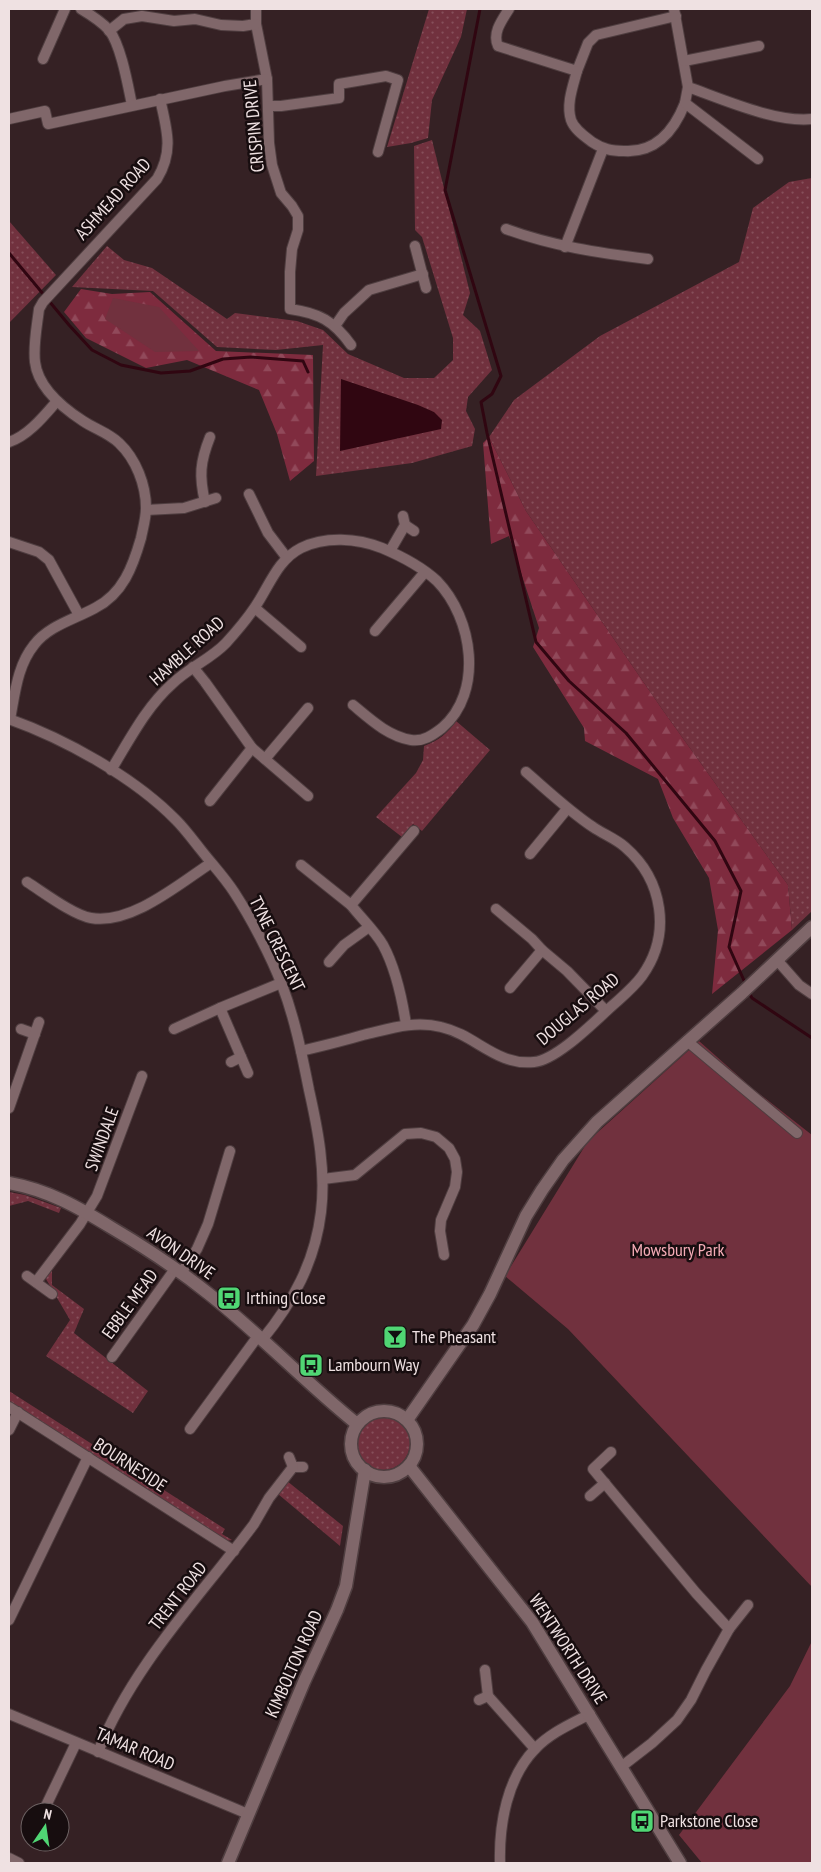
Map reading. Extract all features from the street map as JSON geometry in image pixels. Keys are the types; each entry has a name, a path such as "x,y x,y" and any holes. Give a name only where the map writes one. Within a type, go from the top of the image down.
{"main road":[{"path":"408,1420 473,1325 490,1294 526,1216 563,1160 597,1122 742,993 812,927"},
{"name":"AVON DRIVE","path":"9,1183 27,1186 57,1196 134,1240 209,1294 357,1424"},
{"path":"385,1411 395,1412 408,1420 416,1435 417,1446 415,1457 409,1466 393,1476 383,1477 373,1475 365,1470 357,1463 352,1449 353,1433 357,1424 374,1412 385,1411"},
{"name":"WENTWORTH DRIVE","path":"409,1466 532,1622 680,1863"},
{"name":"KIMBOLTON ROAD","path":"228,1863 346,1586 365,1470"}],"street":[{"path":"43,59 65,9"},
{"path":"81,9 93,16 109,31 116,42 132,105"},
{"name":"CRISPIN DRIVE","path":"256,9 256,24 267,79 269,143 272,165 281,193 298,216 298,230 292,249 290,272 290,310 307,312 322,317 334,326 351,345"},
{"path":"510,9 498,30 496,38 498,46 577,71"},
{"path":"675,13 688,87 685,102 678,118 670,130 649,148 630,152 604,149 578,130 571,122 569,112 577,71 588,43 596,35 675,13"},
{"path":"109,31 124,19 142,16 174,21 195,20 222,25 243,26 256,24"},
{"path":"684,61 759,46"},
{"path":"269,106 338,98 339,84 386,76 398,80 378,152"},
{"path":"9,119 45,111 48,124 132,105 267,79"},
{"path":"688,87 769,115 801,121 812,119"},
{"name":"ASHMEAD ROAD","path":"9,719 20,671 35,643 48,632 96,608 112,596 124,582 133,565 143,528 146,510 145,494 132,460 120,443 83,422 57,401 38,375 34,361 39,309 46,298 150,186 165,166 167,131 160,100"},
{"path":"685,102 758,159"},
{"path":"565,247 604,149"},
{"path":"506,229 535,240 565,247 648,259"},
{"path":"415,246 426,288"},
{"path":"334,326 344,313 369,290 423,274"},
{"path":"9,442 27,431 57,401"},
{"path":"205,502 201,486 200,469 203,453 210,437"},
{"path":"249,494 268,533 287,558"},
{"path":"146,510 184,508 216,498"},
{"path":"390,551 407,524"},
{"name":"HAMBLE ROAD","path":"111,770 136,728 171,684 225,644 255,608 276,571 287,558 300,548 318,542 354,540 390,551 425,572 437,582 448,597 465,635 469,655 467,687 461,705 455,715 438,731 426,738 412,740 397,736 384,730 354,705"},
{"path":"9,542 39,552 49,560 79,615"},
{"path":"375,631 425,572"},
{"path":"255,608 302,647"},
{"path":"192,667 205,682 252,748 308,796"},
{"path":"265,759 308,708"},
{"name":"TYNE CRESCENT","path":"9,719 53,736 75,748 138,788 176,820 234,892 259,937 281,983 301,1051 314,1108 323,1180 321,1213 306,1272 283,1314 260,1338"},
{"path":"210,801 252,748"},
{"name":"DOUGLAS ROAD","path":"301,1051 406,1024 428,1024 458,1033 503,1058 518,1063 537,1062 554,1055 606,1011 636,982 650,962 658,944 661,926 657,894 640,862 624,846 594,828 567,808 526,772"},
{"path":"530,854 567,808"},
{"path":"351,905 414,831"},
{"path":"27,882 78,914 91,918 111,918 134,912 211,863"},
{"path":"301,865 351,905 382,944 392,965 403,1001 406,1024"},
{"path":"496,909 567,971 606,1011"},
{"path":"329,962 344,945 369,927"},
{"path":"510,988 542,950"},
{"path":"777,960 798,985 812,994"},
{"path":"174,1029 281,983"},
{"path":"220,1008 248,1073"},
{"path":"9,1108 38,1022"},
{"path":"21,1029 35,1034"},
{"path":"687,1042 797,1133"},
{"path":"231,1062 241,1057"},
{"name":"SWINDALE","path":"52,1294 32,1279 88,1213 110,1166 142,1076"},
{"path":"323,1180 355,1175 405,1134 421,1133 436,1137 449,1148 455,1159 457,1172 455,1187 442,1220 440,1232 444,1255"},
{"path":"178,1271 197,1248 208,1224 230,1151"},
{"name":"EBBLE MEAD","path":"112,1357 178,1271"},
{"path":"190,1429 260,1338"},
{"path":"9,1430 13,1410"},
{"name":"BOURNESIDE","path":"13,1410 234,1552"},
{"path":"611,1452 593,1469 696,1593 730,1629"},
{"path":"9,1620 88,1457"},
{"name":"TRENT ROAD","path":"98,1752 123,1698 143,1666 234,1552 254,1524 269,1498 295,1464"},
{"path":"590,1496 605,1483"},
{"path":"621,1767 652,1743 676,1720 692,1700 706,1670 730,1629 748,1605"},
{"path":"485,1670 483,1698 535,1749"},
{"name":"TAMAR ROAD","path":"9,1714 248,1814"},
{"path":"500,1863 502,1826 508,1799 518,1773 535,1749 554,1734 590,1714"},
{"path":"48,1802 76,1743"}],"green space":[{"path":"429,9 467,9 461,37 432,100 428,138 387,147"},
{"path":"432,140 470,293 463,315 480,331 492,370 468,397 466,411 475,429 472,446 412,463 316,476 323,345 276,350 217,347 153,291 72,287 107,246 124,260 152,268 227,319 235,313 297,321 323,330 348,354 404,378 434,378 453,360 453,338 422,237 415,230 414,146"},
{"path":"812,178 812,911 792,930 788,885 662,709 526,511 489,437 514,400 600,336 739,262 753,208 789,182"},
{"path":"9,221 56,275 9,323"},
{"path":"81,289 112,294 150,292 216,351 313,355 314,461 290,481 277,434 259,390 187,360 146,368 86,338 64,312"},
{"path":"113,298 159,307 199,351 155,352 105,319"},
{"path":"489,437 526,511 662,709 788,885 792,930 712,994 718,930 709,878 673,818 658,779 585,741 584,728 533,647 539,628 509,536 491,544 483,443"},
{"path":"456,721 490,750 422,831 413,824 402,837 376,817 416,773 423,760 424,746 442,736"},
{"name":"Mowsbury Park","path":"699,1041 752,1088 812,1135 812,1587 568,1329 505,1276 588,1141"},
{"path":"9,1192 25,1195 61,1208 59,1213 28,1201 9,1206"},
{"path":"52,1268 52,1285 84,1309 74,1333 148,1391 133,1413 46,1356 70,1320 46,1279 47,1273"},
{"path":"9,1391 225,1529 222,1534 232,1540 226,1541 9,1402"},
{"path":"383,1416 393,1418 402,1424 408,1433 410,1443 408,1453 402,1462 393,1468 383,1470 373,1468 364,1462 358,1453 356,1443 358,1433 364,1424 373,1418"},
{"path":"287,1481 343,1526 340,1546 278,1494"},
{"path":"812,1641 812,1863 702,1863 679,1835 790,1686"}],"shaded area":[{"path":"341,379 434,412 442,420 441,429 340,451"}],"waterway":[{"path":"480,9 445,190 501,376 492,394 481,402 536,642 569,681 626,733 715,841 741,891 729,947 746,985"},
{"path":"9,253 92,350 121,365 161,373 190,371 223,359 251,357 303,361 308,372"},
{"path":"748,991 752,998 812,1038"}],"place":[{"name":"Irthing Close","path":"229,1298"},
{"name":"The Pheasant","path":"395,1337"},
{"name":"Lambourn Way","path":"311,1365"},
{"name":"Parkstone Close","path":"642,1821"}]}
